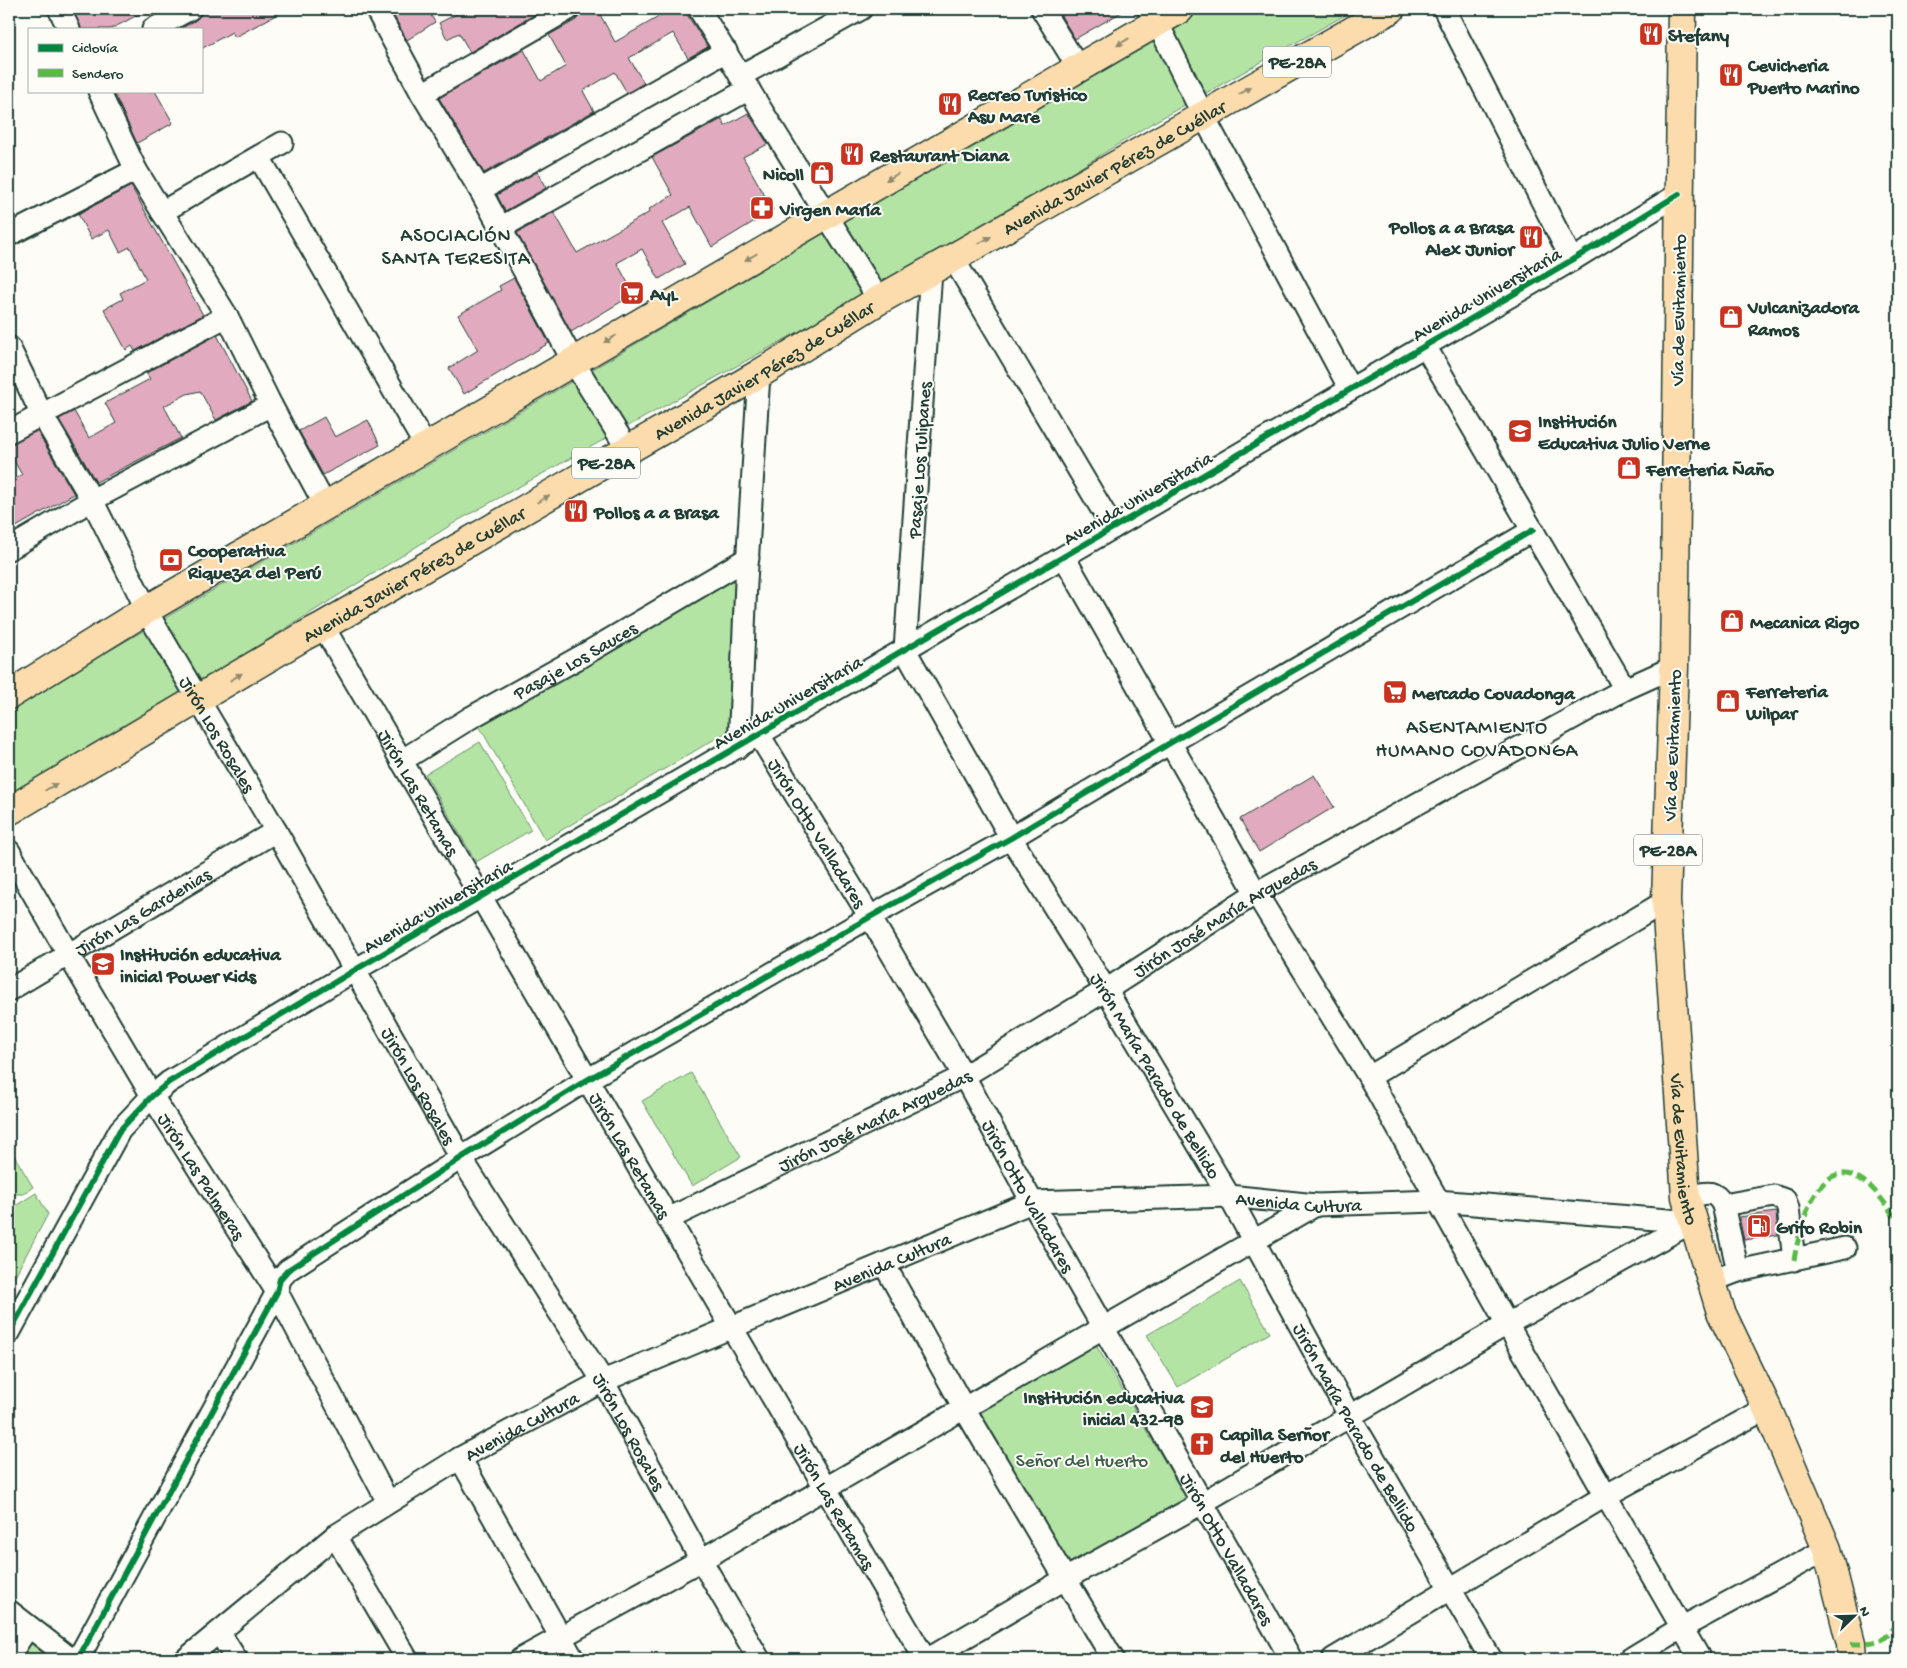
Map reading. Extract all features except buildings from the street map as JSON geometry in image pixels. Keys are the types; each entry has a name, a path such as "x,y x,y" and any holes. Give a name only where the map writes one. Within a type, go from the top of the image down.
{"highway":[{"path":"9,695 146,610 326,507 573,360 1079,69 1152,16 1180,9"},
{"name":"Avenida Javier Pérez de Cuéllar","path":"9,811 200,700 306,635 759,374 878,300 1391,9"},
{"name":"Vía de Evitamiento","path":"1682,9 1674,667 1666,901 1689,1209 1721,1312 1767,1408 1828,1549 1851,1644 1852,1659"}],"street":[{"path":"59,9 68,28"},
{"path":"156,28 190,9"},
{"path":"376,9 422,94 480,190 573,360 628,450"},
{"path":"422,94 569,9"},
{"path":"699,9 878,300"},
{"path":"500,228 745,82 862,9"},
{"path":"1042,9 1079,69"},
{"path":"1444,9 1572,260"},
{"path":"1152,16 1350,389"},
{"path":"480,190 726,51"},
{"path":"99,92 136,170 226,316 270,405 326,507"},
{"path":"162,212 282,143"},
{"path":"259,156 426,447"},
{"path":"11,229 136,170"},
{"name":"Avenida Universitaria","path":"9,1333 120,1130 152,1096 170,1082 355,970 1572,260 1679,194"},
{"path":"942,264 1114,528"},
{"name":"Pasaje Los Tulipanes","path":"904,650 942,264"},
{"path":"9,432 226,316"},
{"path":"1425,346 1625,689"},
{"name":"Jirón Los Rosales","path":"9,347 42,415 92,500 146,610 276,831 461,1158 603,1381 701,1560 759,1659"},
{"path":"739,747 759,374"},
{"path":"9,549 92,500 270,405"},
{"path":"78,1659 277,1292 280,1279 288,1270 461,1158 587,1080 1011,838 1532,530"},
{"path":"1064,557 1256,893 1369,1077 1437,1201 1700,1659"},
{"name":"Pasaje Los Sauces","path":"401,761 470,718 580,657 748,558"},
{"name":"Jirón Las Retamas","path":"323,626 926,1659"},
{"name":"Jirón María Parado de Bellido","path":"904,650 1011,838 1106,990 1229,1196 1350,1416 1491,1659"},
{"name":"Jirón José María Arguedas","path":"668,1219 964,1076 1106,990 1256,893 1625,689 1674,667"},
{"name":"Jirón Otto Valladares","path":"759,735 964,1076 1032,1202 1291,1659"},
{"name":"Jirón Las Gardenias","path":"9,990 276,831"},
{"name":"Jirón Las Palmeras","path":"9,851 152,1096 277,1292 388,1502"},
{"path":"1369,1077 1666,901"},
{"path":"926,1659 1202,1503 1507,1324 1712,1193 1718,1196 1723,1205 1738,1271"},
{"name":"Avenida Cultura","path":"186,1659 335,1536 460,1458 603,1381 1032,1202 1229,1196 1316,1205 1437,1201 1689,1209"},
{"path":"1723,1205 1774,1196 1785,1200 1788,1208 1794,1260"},
{"path":"521,1659 701,1560 1252,1240 1316,1205"},
{"path":"1712,1281 1738,1271 1845,1248"},
{"path":"884,1264 964,1408 1113,1659"},
{"path":"1333,1659 1606,1496 1767,1408"},
{"path":"460,1458 573,1659"},
{"path":"335,1536 407,1659"},
{"path":"1630,1659 1681,1628 1828,1549"},
{"path":"9,1611 71,1659"},
{"path":"9,1656 28,1627"},
{"path":"219,1632 236,1659"}],"green space":[{"path":"1203,9 1356,9 1149,125 1062,179 872,291 459,520 192,687 9,794 9,709 914,180 998,133"},
{"path":"738,576 730,730 545,840 479,726"},
{"path":"480,742 531,830 476,862 425,774"},
{"path":"691,1073 741,1157 692,1186 642,1101"},
{"path":"12,1152 33,1187 23,1194 15,1194 9,1203 9,1154"},
{"path":"36,1193 48,1214 9,1287 9,1210"},
{"path":"1240,1281 1270,1333 1178,1387 1147,1335"},
{"name":"Señor del Huerto","path":"1096,1345 1188,1501 1067,1571 974,1414"},
{"path":"39,1640 61,1659 11,1659 22,1643"}],"marked path":[{"path":"1794,1260 1800,1231 1813,1199 1822,1186 1832,1177 1845,1174 1866,1183 1898,1222"},
{"path":"1851,1644 1868,1644 1880,1641 1890,1633 1898,1617"}],"cycle path":[{"path":"9,1333 120,1130 152,1096 169,1082 355,970 1572,260 1679,194"},
{"path":"78,1659 277,1292 280,1279 288,1270 461,1158 587,1080 1011,838 1533,530"}],"place":[{"name":"Stefany","path":"1651,34"},
{"name":"Cevicheria Puerto Marino","path":"1731,75"},
{"name":"Recreo Turistico Asu Mare","path":"950,104"},
{"name":"Restaurant Diana","path":"852,154"},
{"name":"Nicoll","path":"822,173"},
{"name":"Virgen María","path":"762,208"},
{"name":"Pollos a a Brasa Alex Junior","path":"1531,237"},
{"name":"AyL","path":"632,293"},
{"name":"Vulcanizadora Ramos","path":"1731,317"},
{"name":"Institución Educativa Julio Verne","path":"1520,431"},
{"name":"Ferreteria Ñaño","path":"1629,468"},
{"name":"Pollos a a Brasa","path":"576,511"},
{"name":"Cooperativa Riqueza del Perú","path":"171,560"},
{"name":"Mecanica Rigo","path":"1732,621"},
{"name":"Mercado Covadonga","path":"1395,692"},
{"name":"Ferreteria Wilpar","path":"1728,701"},
{"name":"Institución educativa inicial Power Kids","path":"103,964"},
{"name":"Grifo Robin","path":"1759,1226"},
{"name":"Institución educativa inicial 432-98","path":"1202,1407"},
{"name":"Capilla Serñor del Huerto","path":"1202,1444"}],"district":[{"name":"ASOCIACIÓN SANTA TERESITA","path":"456,246"},
{"name":"ASENTAMIENTO HUMANO COVADONGA","path":"1477,738"}]}
